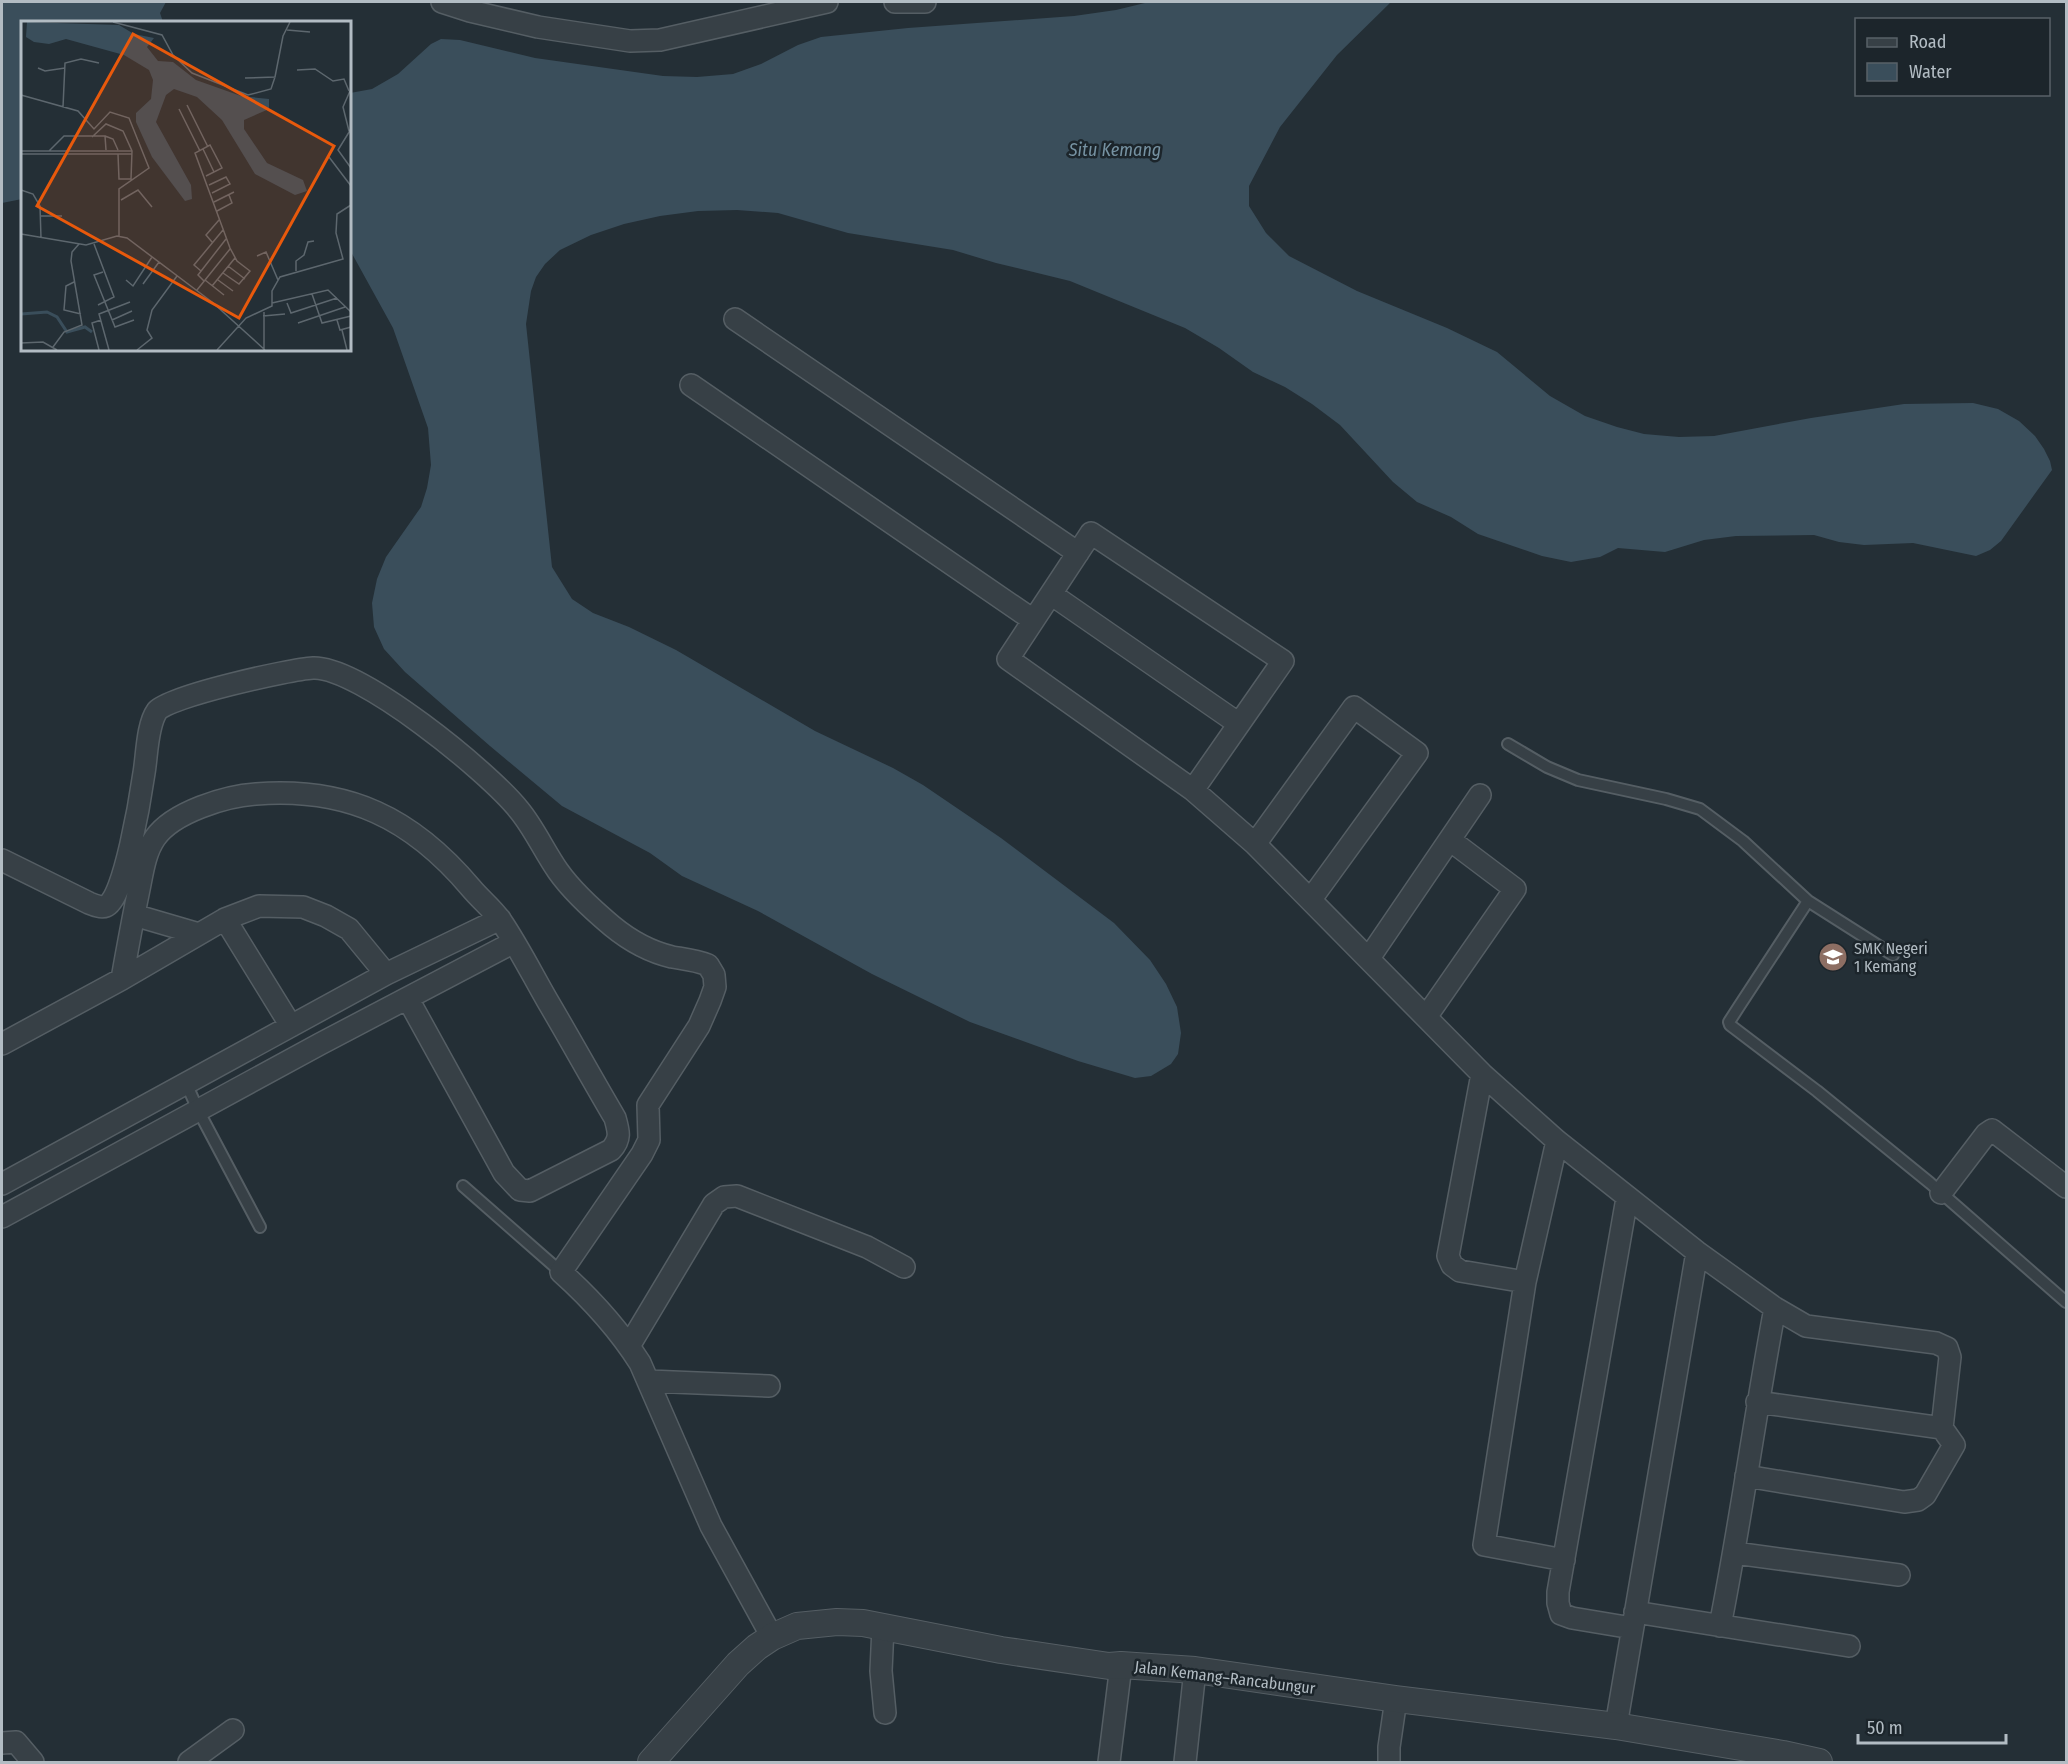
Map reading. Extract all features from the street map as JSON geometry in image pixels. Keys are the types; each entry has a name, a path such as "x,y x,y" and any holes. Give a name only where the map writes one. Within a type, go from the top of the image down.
{"street":[{"path":"442,2 538,27 630,42 660,40 827,2"},
{"path":"895,2 925,2"},
{"path":"735,319 1077,553"},
{"path":"692,385 1033,620"},
{"path":"1193,790 1283,662 1091,533 1008,659 1193,790 1255,844 1311,899 1482,1074 1557,1141 1697,1252 1775,1308 1806,1326 1936,1343 1947,1348 1950,1357 1942,1428 1954,1445 1925,1494 1918,1500 1904,1502 1746,1476"},
{"path":"1051,594 1239,724"},
{"path":"2,860 95,905 105,907 117,895 125,868 141,793 152,724 158,710 169,702 268,676 315,668 334,671 358,682 422,723 507,796 520,811 560,873 614,927 652,951 708,965 714,975 715,987 699,1026 648,1105 649,1140 642,1154 561,1272 629,1346 649,1381 711,1526 772,1637"},
{"path":"1255,844 1354,707 1417,753 1311,899"},
{"path":"122,979 150,846 160,831 177,818 211,804 250,794 282,792 319,795 348,802 372,810 404,826 445,858 500,919 615,1118 619,1134 618,1143 611,1150 530,1191 520,1191 504,1173 408,999"},
{"path":"1369,958 1480,795"},
{"path":"1426,1017 1515,889 1450,840"},
{"path":"5,1038 122,979 225,919 259,906 303,907 326,916 349,929 386,974"},
{"path":"134,915 199,934"},
{"path":"225,919 291,1026"},
{"path":"2,1184 386,974 500,919"},
{"path":"2,1217 320,1044 514,942"},
{"path":"1482,1074 1448,1257 1452,1265 1460,1271 1525,1282"},
{"path":"1941,1193 1986,1134 1992,1130 2067,1187"},
{"path":"1557,1141 1525,1282 1484,1545 1564,1560"},
{"path":"629,1346 714,1203 724,1197 737,1196 867,1247 904,1267"},
{"path":"1627,1198 1558,1592 1560,1614 1572,1618 1720,1626 1849,1646"},
{"path":"1616,1726 1697,1252"},
{"path":"1720,1626 1775,1308"},
{"path":"649,1381 769,1386"},
{"path":"1757,1402 1942,1428"},
{"path":"1734,1553 1899,1575"},
{"name":"Jalan Kemang–Rancabungur","path":"651,1762 738,1664 772,1637 797,1626 837,1622 883,1627 1053,1659 1109,1666 1194,1670 1396,1699 1616,1726 1819,1762"},
{"path":"883,1627 881,1671 885,1713"},
{"path":"1109,1762 1121,1665"},
{"path":"1185,1762 1194,1670"},
{"path":"1389,1762 1396,1699"},
{"path":"189,1762 233,1730"},
{"path":"2,1743 16,1742 33,1762"}],"lane":[{"path":"1508,744 1547,767 1578,780 1666,798 1700,808 1743,841 1808,901 1893,955"},
{"path":"1808,901 1729,1022 1730,1025 1817,1091 1941,1193 2067,1302"},
{"path":"186,1083 260,1227"},
{"path":"463,1186 561,1272"}],"water":[{"path":"2,2 166,2 160,13 163,21 21,21 21,199 2,203"},
{"name":"Situ Kemang","path":"1149,2 1391,2 1337,55 1280,127 1249,186 1249,206 1266,233 1289,256 1357,291 1447,328 1497,352 1550,396 1585,416 1644,434 1679,437 1714,436 1904,404 1973,403 1998,409 2019,421 2035,436 2044,449 2052,470 2001,541 1990,550 1976,556 1913,543 1864,545 1839,542 1814,535 1736,536 1704,540 1665,552 1618,548 1600,557 1571,562 1542,556 1478,534 1451,517 1417,502 1393,482 1340,425 1312,404 1285,387 1253,372 1185,328 1070,281 953,250 848,233 778,213 737,210 698,211 624,224 591,235 560,250 545,264 536,277 531,291 526,324 552,567 572,599 593,613 629,627 676,650 815,731 923,785 1001,838 1114,923 1150,960 1166,984 1177,1007 1181,1033 1178,1054 1171,1064 1151,1076 1135,1078 1078,1061 970,1022 872,974 758,911 682,876 650,853 562,806 405,672 384,649 374,627 372,603 377,579 386,557 421,507 431,465 428,428 393,328 351,252 351,93 372,89 398,74 431,44 441,39 460,40 535,58 663,76 697,77 733,74 821,37 1074,16 1116,10"}],"place":[{"name":"SMK Negeri 1 Kemang","path":"1833,957"}]}
